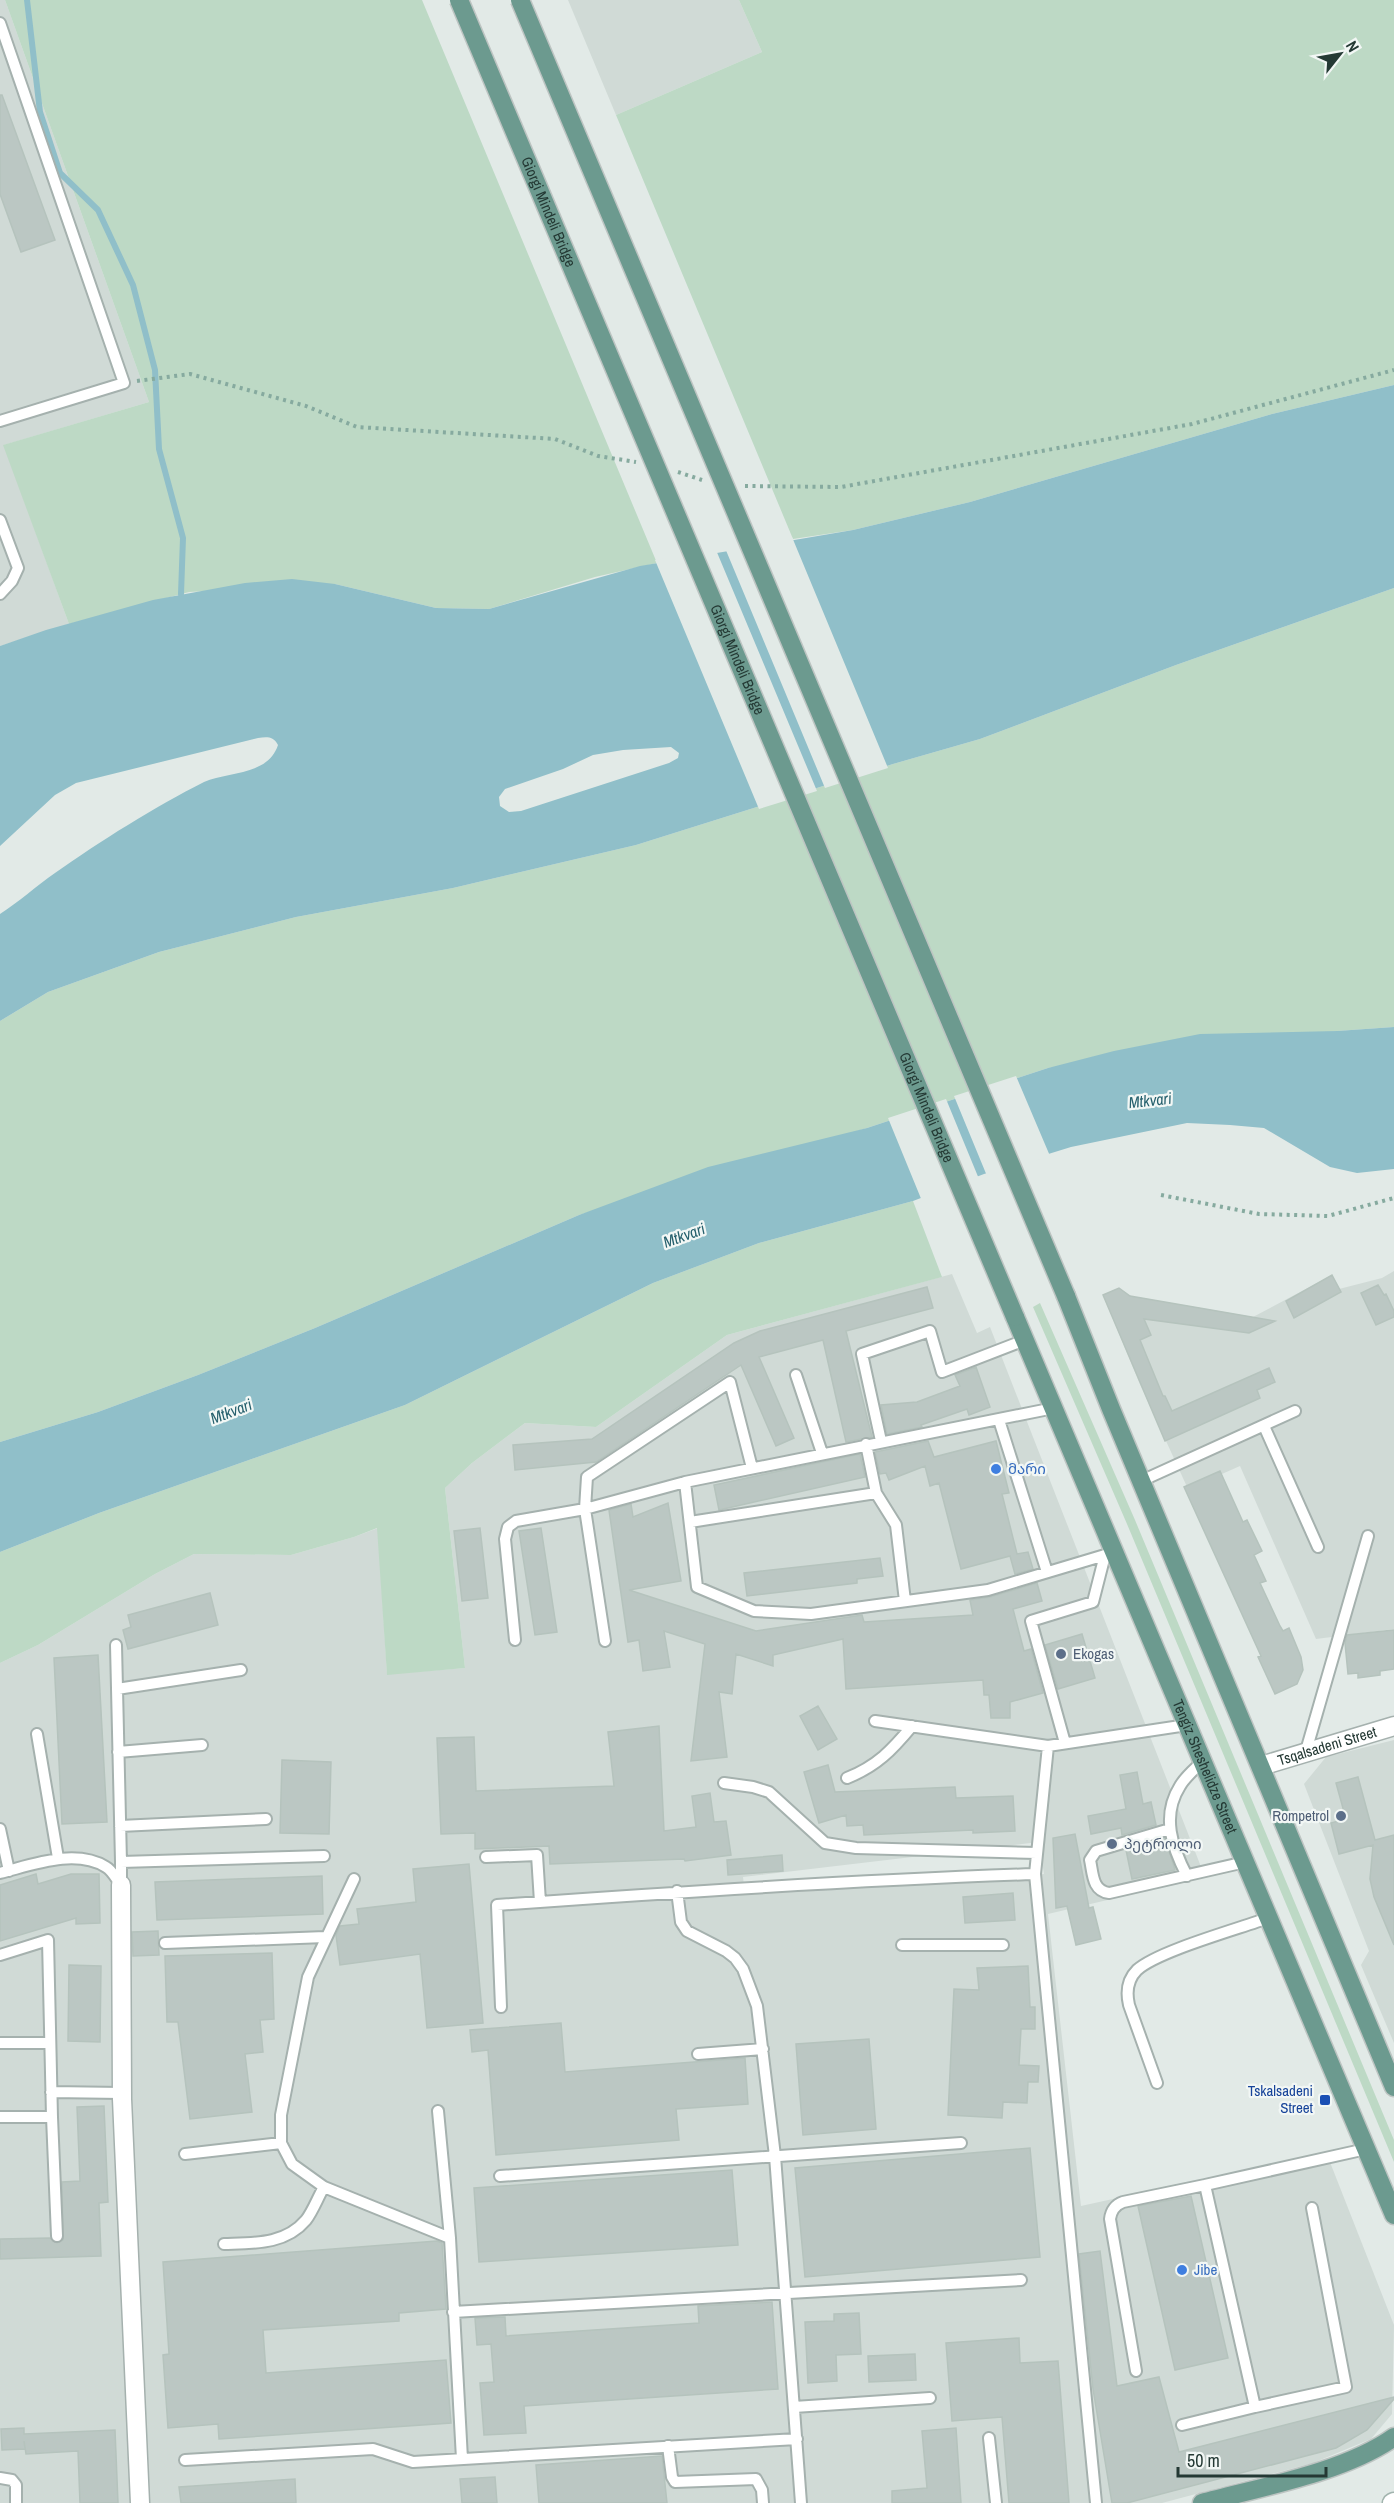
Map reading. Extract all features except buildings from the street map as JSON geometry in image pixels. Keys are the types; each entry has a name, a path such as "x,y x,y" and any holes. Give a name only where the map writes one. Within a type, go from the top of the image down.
{"main road":[{"name":"Giorgi Mindeli Bridge","path":"459,0 1015,1317"},
{"path":"520,0 1066,1296 1394,2087"},
{"name":"Tengiz Sheshelidze Street","path":"1015,1317 1054,1408 1110,1553 1203,1761 1394,2215"},
{"path":"1202,2503 1333,2467 1362,2456 1394,2437"}],"street":[{"name":"Tsqalsadeni Street","path":"1261,1766 1394,1726"},
{"path":"121,1885 122,2093 140,2503"}],"lane":[{"path":"0,22 124,383 0,421"},
{"path":"0,520 18,568 12,581 0,594"},
{"path":"881,1441 862,1354 930,1331 942,1372 1025,1340"},
{"path":"796,1375 822,1453"},
{"path":"605,1641 585,1509 587,1477 730,1382 752,1468"},
{"path":"515,1640 505,1539 508,1527 516,1521 585,1509 685,1482 866,1443 1054,1408"},
{"path":"1141,1481 1295,1411"},
{"path":"999,1420 1047,1572"},
{"path":"1264,1426 1318,1547"},
{"path":"866,1443 876,1493 896,1525 905,1601"},
{"path":"685,1482 697,1587 753,1611 811,1614 988,1590 1110,1553"},
{"path":"690,1522 876,1493"},
{"path":"1306,1751 1368,1536"},
{"path":"1065,1743 1030,1622 1093,1602 1110,1553"},
{"path":"116,1645 121,1885"},
{"path":"117,1689 241,1670"},
{"path":"874,1721 1048,1746 1187,1725"},
{"path":"847,1778 869,1770 896,1745 912,1726"},
{"path":"37,1734 58,1858"},
{"path":"118,1752 202,1745"},
{"path":"1048,1746 1035,1874 1096,2503"},
{"path":"1187,1876 1174,1852 1170,1829 1170,1809 1180,1785 1203,1761"},
{"path":"724,1783 753,1786 769,1792 825,1843 856,1848 1037,1853"},
{"path":"120,1826 266,1819"},
{"path":"0,1829 5,1872 58,1858 82,1859 107,1867 121,1885"},
{"path":"1170,1829 1096,1851 1090,1860 1099,1890 1108,1893 1245,1862"},
{"path":"486,1857 537,1855 540,1902"},
{"path":"121,1862 324,1856"},
{"path":"501,2007 497,1905 676,1891 1035,1874"},
{"path":"354,1879 308,1977 280,2115 281,2143 292,2163 324,2187 450,2238"},
{"path":"676,1891 681,1922 687,1931 726,1950 743,1969 757,2006 775,2156 801,2503"},
{"path":"1157,2083 1129,2005 1127,1994 1130,1980 1137,1970 1155,1958 1268,1918"},
{"path":"165,1943 325,1937"},
{"path":"0,1955 48,1940 57,2236"},
{"path":"902,1945 1003,1945"},
{"path":"0,2043 50,2043"},
{"path":"698,2054 763,2049"},
{"path":"51,2092 122,2093"},
{"path":"438,2111 450,2238 462,2458"},
{"path":"0,2117 52,2117"},
{"path":"185,2154 281,2143"},
{"path":"500,2176 961,2143"},
{"path":"1136,2371 1110,2219 1117,2204 1366,2149"},
{"path":"1205,2185 1255,2407"},
{"path":"224,2244 267,2243 292,2232 306,2220 324,2187"},
{"path":"1182,2425 1346,2387 1312,2208"},
{"path":"453,2312 1021,2280"},
{"path":"794,2407 930,2397"},
{"path":"989,2438 996,2503"},
{"path":"185,2460 373,2449 413,2462 796,2439"},
{"path":"668,2446 672,2477 675,2482 756,2479 762,2490 763,2503"},
{"path":"0,2478 12,2480 16,2485 16,2503"}],"path":[{"path":"743,486 841,487 1192,423 1394,370"},
{"path":"124,383 190,374 306,406 357,427 555,439 598,456 645,464"},
{"path":"675,471 712,483"},
{"path":"1161,1195 1259,1214 1328,1216 1394,1198"}],"shaded area":[{"path":"0,0 5,0 149,402 4,445 69,624 0,646"},
{"path":"568,0 739,0 762,52 616,115"},
{"path":"1394,1271 1394,1629 1316,1639 1240,1466 1188,1489 1139,1382 1103,1295 1119,1288 1136,1300 1137,1297 1253,1317 1332,1275 1339,1289 1382,1278"},
{"path":"952,1274 977,1333 990,1327 1205,1877 1048,1914 1081,2206 1326,2152 1394,2325 1392,2414 1371,2439 1313,2463 1162,2503 0,2503 0,1663 38,1645 155,1574 194,1554 291,1555 378,1528 387,1674 465,1668 445,1488 472,1463 525,1423 596,1427 727,1335","holes":["1039,1842 1044,1874 745,1894 743,1877"]},
{"path":"1394,1740 1394,2043 1361,1965 1369,1951 1304,1784 1326,1757"}],"green space":[{"path":"5,0 422,0 657,563 595,577 489,609 436,608 335,584 189,592 69,624 3,445 149,402"},
{"path":"739,0 1394,0 1394,385 1272,414 970,502 853,530 793,539 616,115 762,52"},
{"path":"1394,588 1394,1027 1337,1031 1048,1068 867,1128 579,1215 315,1328 198,1375 98,1412 0,1442 0,1021 48,992 159,952 296,917 453,888 636,845 980,739 1176,665"},
{"path":"913,1201 942,1277 727,1335 596,1427 525,1423 472,1463 445,1488 465,1668 387,1675 377,1528 291,1555 194,1554 155,1574 38,1645 0,1663 0,1552 99,1513 405,1405 653,1283 759,1243"},
{"path":"1040,1303 1135,1520 1394,2140 1394,2162 1127,1524 1033,1307"}],"water":[{"path":"1394,385 1394,588 1176,665 980,739 636,845 453,888 296,917 159,952 48,992 0,1021 0,914 55,873 128,825 204,782 257,767 273,755 278,745 267,737 258,738 76,783 55,795 0,846 0,646 46,630 153,600 245,583 292,579 335,584 436,608 489,609 640,566 853,530 970,502 1272,414","holes":["671,747 679,753 678,758 669,763 521,811 509,812 500,806 499,797 505,789 563,769 593,755 623,750"]},
{"name":"Mtkvari","path":"1394,1027 1394,1169 1357,1173 1330,1167 1264,1128 1230,1125 1187,1123 1071,1147 984,1174 913,1201 759,1243 653,1283 405,1405 99,1513 0,1552 0,1442 98,1412 198,1375 315,1328 579,1215 708,1167 867,1128 1048,1068 1114,1051 1200,1034 1337,1031"}],"pier":[{"path":"792,537 888,768 825,788 725,548"},
{"path":"716,550 817,791 759,809 655,560"},
{"path":"1016,1076 1050,1156 987,1176 954,1096"},
{"path":"946,1099 979,1179 922,1201 888,1118"}],"waterway":[{"path":"27,0 40,112 60,173 98,210 133,285 155,370 159,449 183,538 181,594"}],"place":[{"name":"მარი","path":"996,1469"},
{"name":"Ekogas","path":"1061,1654"},
{"name":"Rompetrol","path":"1341,1816"},
{"name":"პეტროლი","path":"1112,1844"},
{"name":"Tskalsadeni Street","path":"1325,2100"},
{"name":"Jibe","path":"1182,2270"}]}
